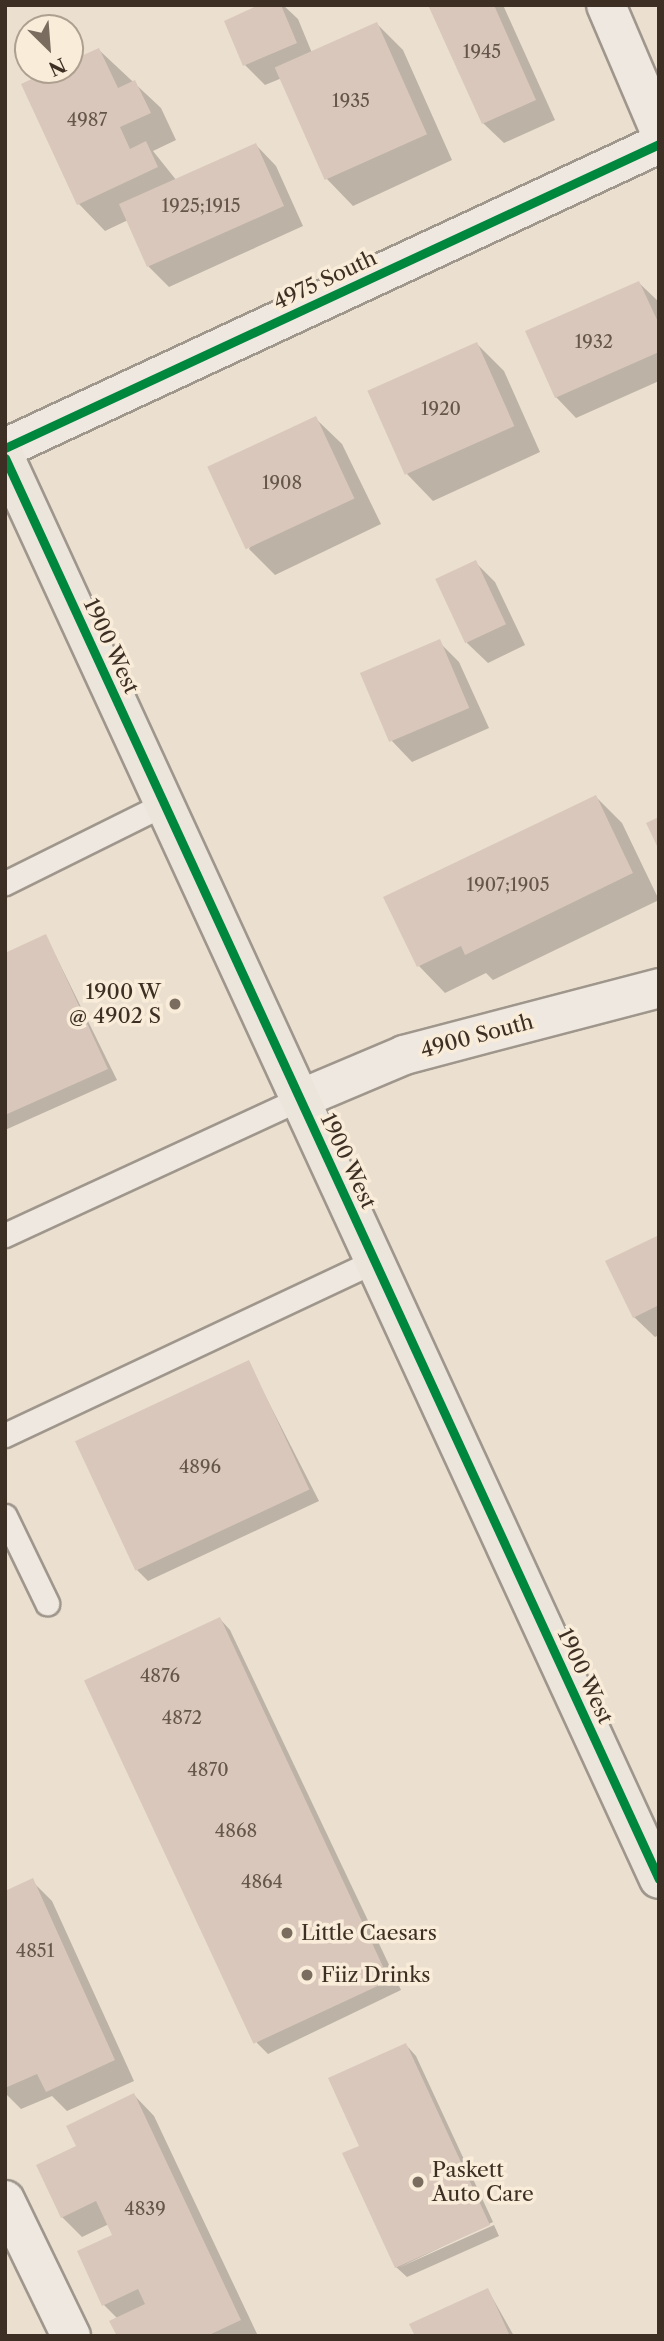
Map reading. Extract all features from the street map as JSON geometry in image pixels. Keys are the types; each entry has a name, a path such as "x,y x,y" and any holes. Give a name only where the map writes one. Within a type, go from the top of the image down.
{"main road":[{"name":"1900 West","path":"5,458 659,1879"}],"street":[{"path":"606,5 659,129"},
{"name":"4975 South","path":"5,448 659,144"},
{"name":"4900 South","path":"300,1099 404,1055 659,988"},
{"path":"5,2200 71,2336"}],"lane":[{"path":"5,883 164,804"},
{"path":"5,1235 300,1099"},
{"path":"5,1435 374,1262"},
{"path":"5,1516 47,1603"}],"building":[{"path":"259,5 281,5 297,43 243,66 224,21"},
{"path":"428,5 494,5 536,100 482,124"},
{"path":"377,22 427,134 325,180 275,68"},
{"path":"99,48 118,88 135,80 151,113 120,127 130,149 146,141 158,167 77,205 21,84 84,84 84,55"},
{"path":"256,143 284,206 147,267 119,204"},
{"path":"639,281 659,324 659,352 555,398 525,331"},
{"path":"477,342 514,426 405,475 367,391"},
{"path":"316,416 354,498 246,549 207,467"},
{"path":"476,560 506,624 465,643 435,579"},
{"path":"440,639 469,708 389,742 360,673"},
{"path":"596,795 633,873 465,955 461,946 417,967 383,897"},
{"path":"659,817 659,850 646,823"},
{"path":"46,934 108,1069 5,1115 5,953"},
{"path":"659,1235 659,1305 633,1318 605,1261"},
{"path":"249,1360 309,1490 135,1571 75,1441"},
{"path":"220,1617 389,1980 254,2044 84,1680"},
{"path":"33,1878 115,2060 46,2092 37,2074 5,2088 5,1891"},
{"path":"406,2043 490,2225 395,2268 342,2153 359,2146 328,2078"},
{"path":"134,2093 241,2320 207,2336 117,2336 109,2321 145,2304 138,2289 102,2306 77,2251 112,2235 96,2201 61,2218 36,2165 76,2146 66,2126"},
{"path":"488,2288 510,2336 415,2336 409,2324"}],"cycle path":[{"path":"5,448 659,144"},
{"path":"5,458 659,1879"}],"place":[{"name":"1900 W @ 4902 S","path":"175,1004"},
{"name":"Little Caesars","path":"287,1933"},
{"name":"Fiiz Drinks","path":"307,1975"},
{"name":"Paskett Auto Care","path":"418,2182"}]}
